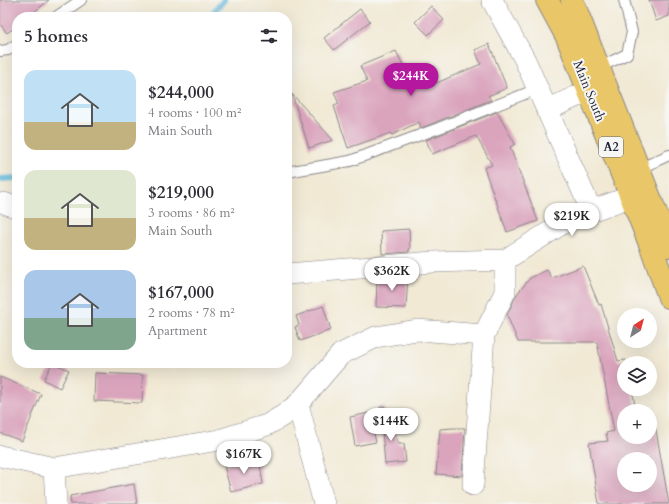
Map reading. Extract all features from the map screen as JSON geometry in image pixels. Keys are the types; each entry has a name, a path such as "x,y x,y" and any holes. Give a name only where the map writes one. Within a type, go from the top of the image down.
{"main road":[{"name":"Main South","path":"547,0 567,37 669,297"},
{"name":"Main South","path":"572,0 668,241"}],"street":[{"path":"492,0 525,60 591,210"},
{"path":"547,110 588,91"},
{"path":"292,274 433,262 505,260 573,217 630,197"},
{"path":"473,485 484,335 505,292 505,260"},
{"path":"0,456 54,468 219,440 267,425 284,415 298,404 341,354 376,337 417,330 484,335"},
{"path":"298,404 324,504"},
{"path":"54,468 56,504"}],"lane":[{"path":"63,12 81,0"},
{"path":"598,68 627,54 632,32 624,0"},
{"path":"0,51 8,50 12,47"},
{"path":"292,171 350,161 538,89"},
{"path":"639,168 669,155"}],"building":[{"path":"0,0 49,0 34,12 12,12 12,30 7,33 0,24"},
{"path":"649,0 669,0 669,16 656,21"},
{"path":"431,6 444,20 428,35 415,22"},
{"path":"360,9 370,21 334,50 324,38"},
{"path":"489,44 507,88 488,96 491,100 421,128 419,122 392,135 391,133 348,148 334,106 339,104 334,92 367,81 360,66 396,51 409,77 421,72 427,87 481,64 475,50"},
{"path":"292,94 333,140 309,148"},
{"path":"497,112 515,144 510,147 538,221 507,232 484,168 492,165 476,136 432,154 426,140"},
{"path":"409,229 409,252 382,254 381,231"},
{"path":"583,266 599,305 601,304 617,358 617,396 633,396 635,404 617,404 617,444 657,444 657,436 669,504 599,504 589,443 608,441 606,433 614,431 597,342 518,342 507,315 517,294 530,278 547,270 552,278"},
{"path":"408,276 406,308 376,307 377,279"},
{"path":"323,306 331,330 300,341 295,327 299,325 296,316"},
{"path":"50,368 64,368 69,370 60,388 44,380"},
{"path":"95,373 143,375 142,403 94,401"},
{"path":"0,377 41,394 22,441 0,433"},
{"path":"384,406 399,444 404,444 406,462 385,464 380,407"},
{"path":"369,413 376,442 355,446 350,417"},
{"path":"465,428 462,476 436,474 440,429"},
{"path":"259,457 263,484 231,492 224,466"},
{"path":"134,484 137,504 71,504 70,496"}],"waterway":[{"path":"213,12 224,0"},
{"path":"0,179 12,178"}]}
